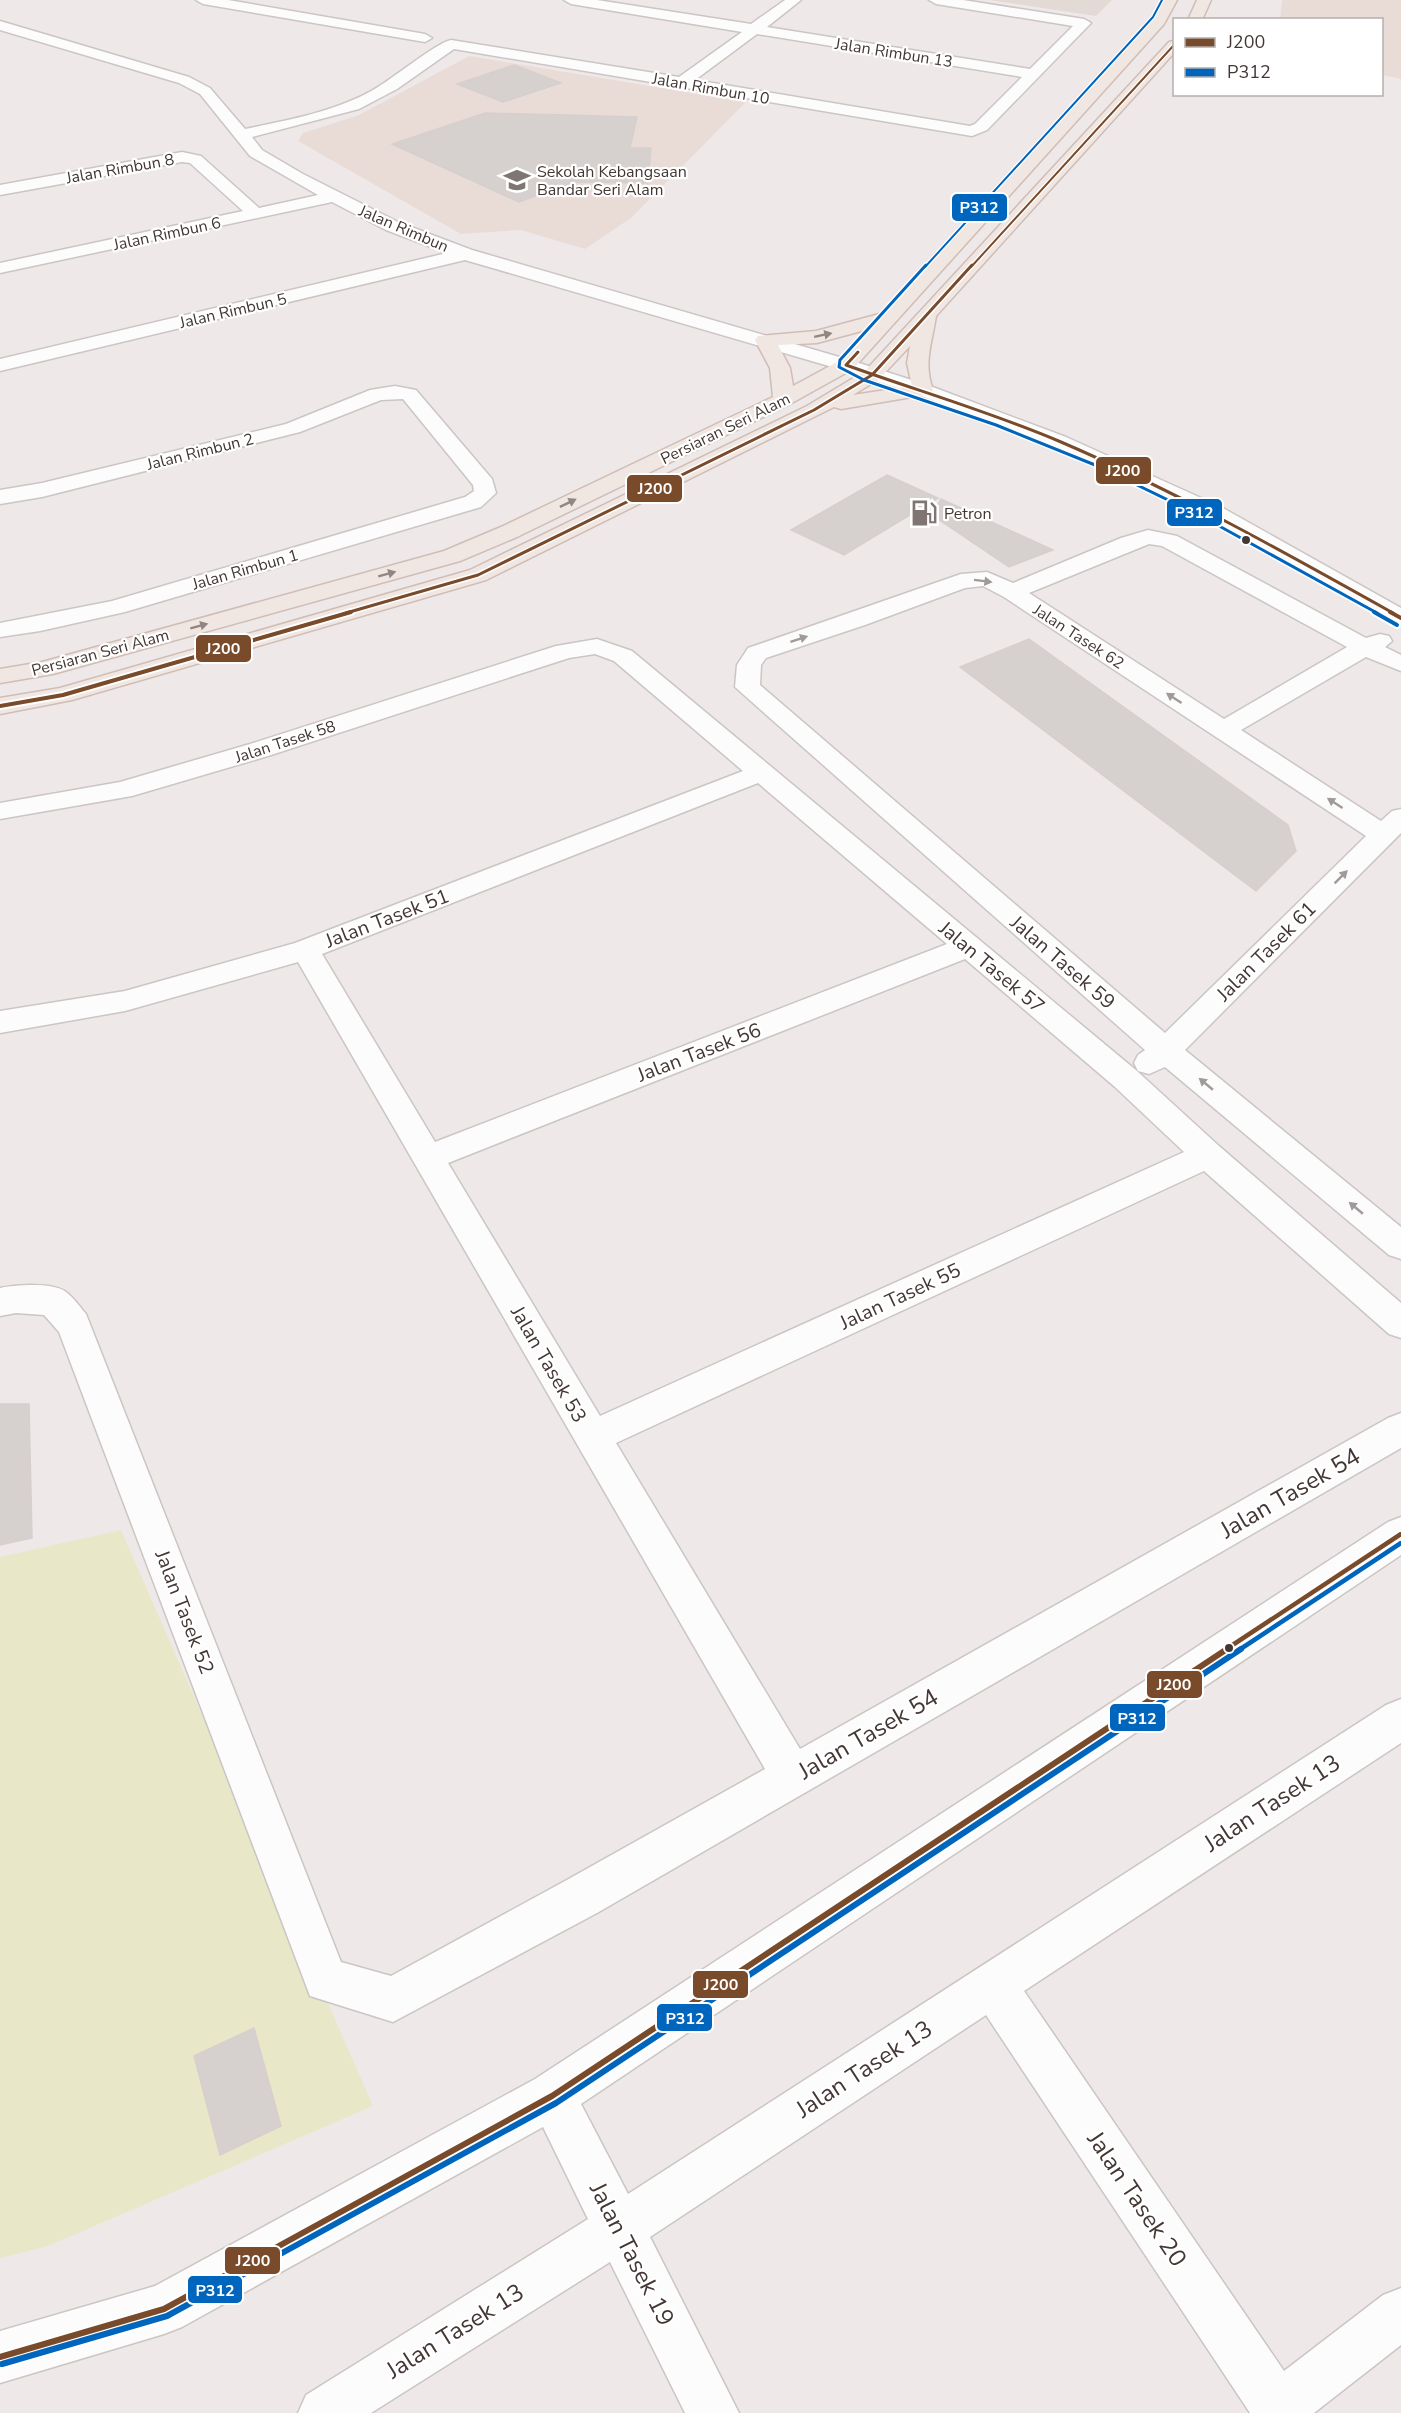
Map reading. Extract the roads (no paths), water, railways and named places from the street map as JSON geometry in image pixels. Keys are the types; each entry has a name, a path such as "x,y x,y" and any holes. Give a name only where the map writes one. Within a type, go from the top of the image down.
{"main road":[{"name":"Persiaran Seri Alam","path":"0,676 44,669 452,556 509,532 783,400 846,365 1159,21 1170,0"},
{"path":"1196,18 1204,0"},
{"name":"Persiaran Seri Alam","path":"0,706 63,695 478,574 547,543 819,407 873,375 1173,46"},
{"path":"819,407 861,398 923,390 916,370 916,354 928,314"},
{"path":"765,340 817,337 890,316"},
{"path":"765,340 778,358 783,373 783,400"}],"street":[{"name":"Jalan Rimbun 13","path":"571,0 1035,74"},
{"path":"681,83 794,0"},
{"path":"936,0 1084,23 1035,74"},
{"path":"214,1 425,38"},
{"name":"Jalan Rimbun","path":"0,25 184,80 205,91 256,153 334,197 392,226 466,254 846,365 923,390 1059,441 1212,512 1401,618"},
{"name":"Jalan Rimbun 10","path":"240,135 311,119 355,105 394,84 451,44 972,130 981,127 1035,74"},
{"name":"Jalan Rimbun 8","path":"0,190 182,157 195,159 256,214"},
{"name":"Jalan Rimbun 6","path":"0,268 334,197"},
{"name":"Jalan Rimbun 5","path":"0,365 466,254"},
{"name":"Jalan Rimbun 1","path":"0,630 40,624 117,607 473,501 485,493 484,484 409,394 395,392"},
{"name":"Jalan Rimbun 2","path":"0,497 42,490 293,428 377,394 395,392"},
{"path":"1011,592 1129,543 1148,537 1159,539 1169,541 1365,647 1401,664"},
{"name":"Jalan Tasek 62","path":"749,665 757,653 857,620 961,581 987,579 1011,592 1222,730 1393,826"},
{"path":"1355,591 1366,610 1368,628 1365,647"},
{"path":"1222,730 1365,647 1401,633"},
{"path":"1365,647 1401,644"},
{"name":"Jalan Tasek 57","path":"564,651 597,646 623,656 1126,1079 1401,1324"},
{"name":"Jalan Tasek 58","path":"0,811 123,790 259,750 564,651"},
{"name":"Jalan Tasek 59","path":"749,665 747,687 1166,1051 1401,1246"},
{"name":"Jalan Tasek 51","path":"0,1022 125,1001 305,950 761,773"},
{"name":"Jalan Tasek 61","path":"1126,1079 1166,1051 1393,826"},
{"name":"Jalan Tasek 56","path":"428,1158 969,947"},
{"name":"Jalan Tasek 53","path":"305,950 793,1778"},
{"name":"Jalan Tasek 55","path":"592,1437 1209,1155"},
{"name":"Jalan Tasek 52","path":"0,1302 16,1299 53,1301 74,1324 326,1980"},
{"name":"Jalan Tasek 54","path":"326,1980 393,1999 582,1898 1401,1429"},
{"path":"0,2357 164,2309 552,2096 1401,1534"},
{"name":"Jalan Tasek 13","path":"324,2413 619,2228 1401,1719"},
{"name":"Jalan Tasek 20","path":"993,1985 1280,2410"},
{"name":"Jalan Tasek 19","path":"552,2096 713,2413"},
{"path":"1280,2410 1401,2313"}],"place":[{"name":"Sekolah Kebangsaan Bandar Seri Alam","path":"517,180"},
{"name":"Petron","path":"924,513"}]}
